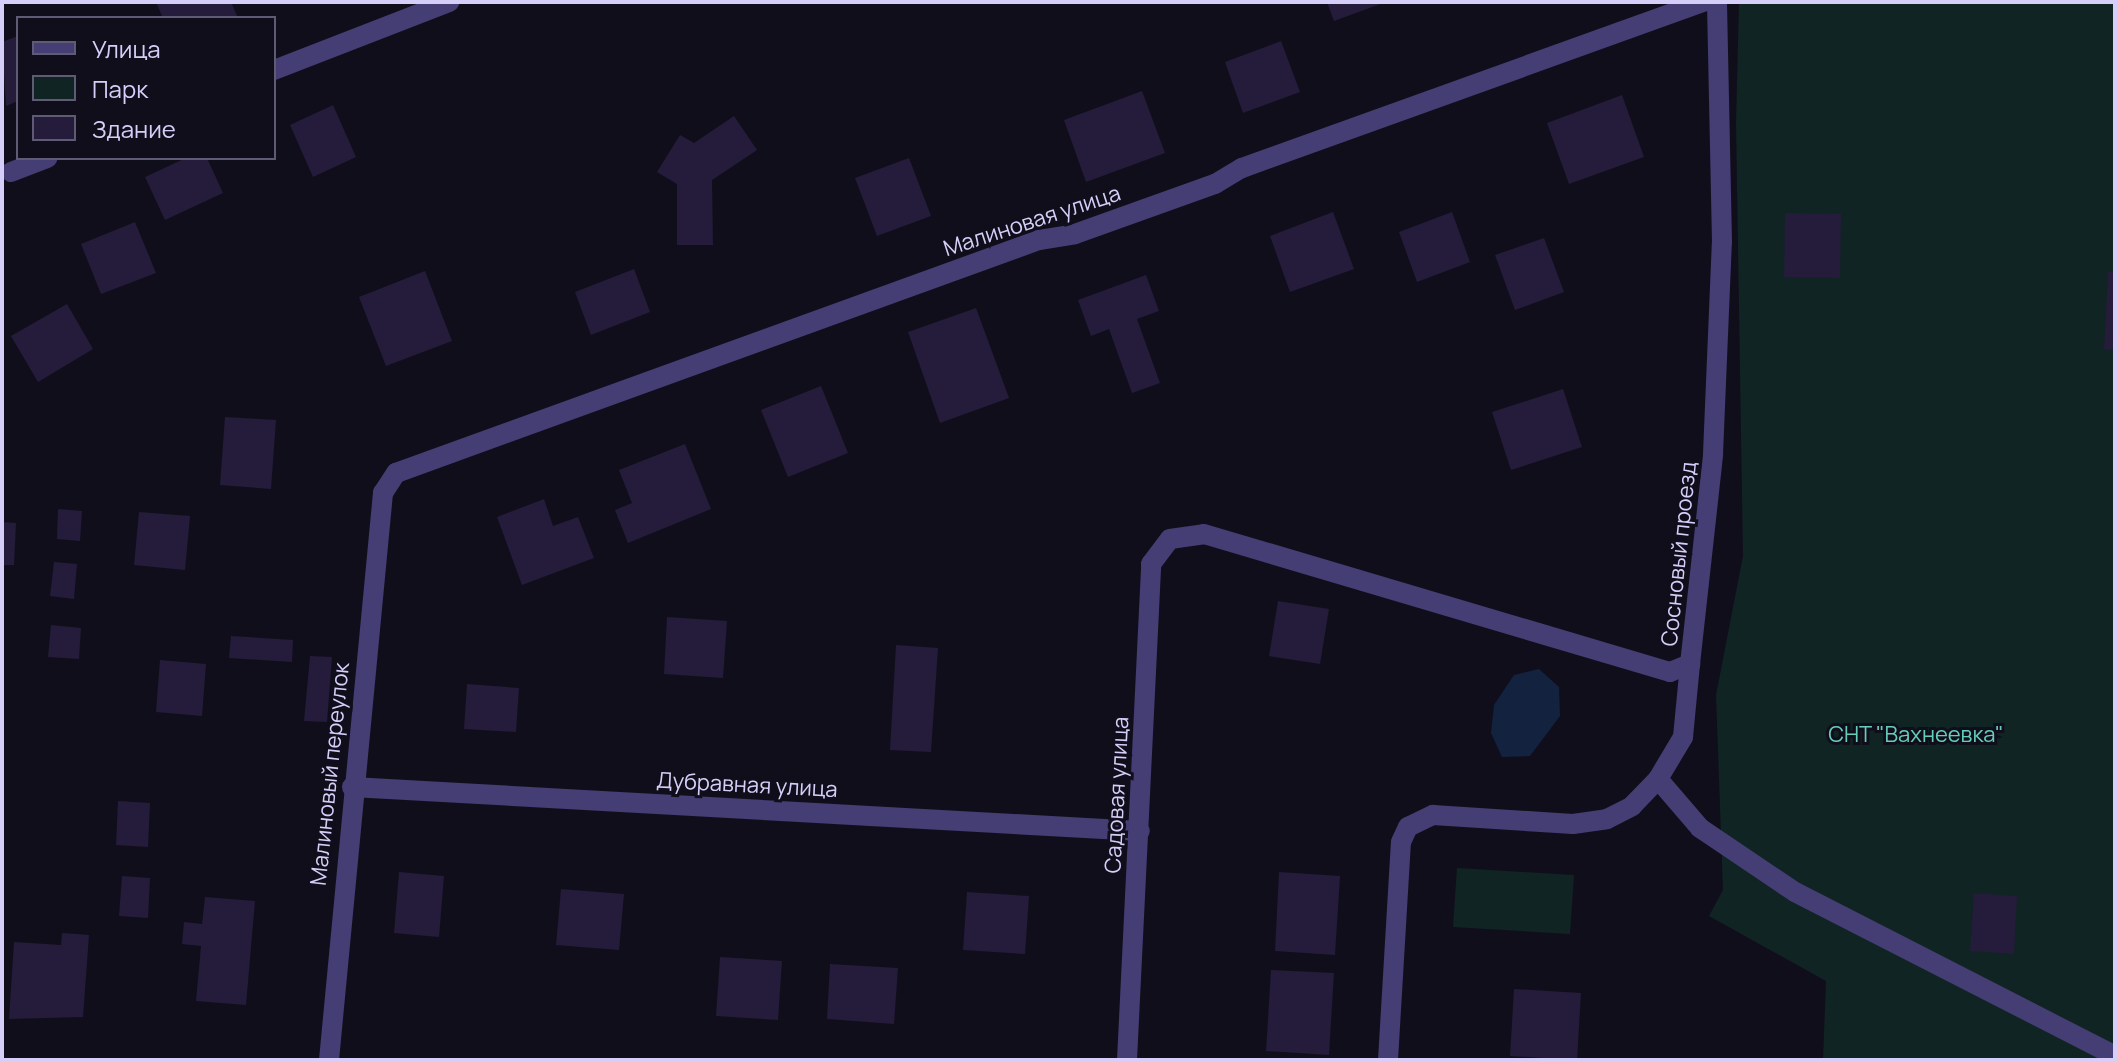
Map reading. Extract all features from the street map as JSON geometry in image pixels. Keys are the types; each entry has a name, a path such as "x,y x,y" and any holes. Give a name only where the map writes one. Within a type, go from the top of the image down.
{"street":[{"path":"276,69 449,2"},
{"name":"Малиновая улица","path":"383,493 396,473 407,467 1039,240 1075,234 1159,204 1242,168 1704,2"},
{"name":"Сосновый проезд","path":"1170,539 1204,534 1670,672 1690,664 1713,454 1719,333 1722,242 1717,2"},
{"path":"11,172 42,160"},
{"name":"Малиновый переулок","path":"329,1060 352,787 383,493"},
{"name":"Садовая улица","path":"1127,1060 1151,564 1170,539"},
{"path":"1388,1060 1401,842 1408,827 1433,815 1573,824 1607,819 1632,806 1658,779 1683,737 1690,664"},
{"path":"1658,779 1700,828 1795,892 2115,1056"},
{"name":"Дубравная улица","path":"352,787 1140,831"}],"green space":[{"name":"СНТ \"Вахнеевка\"","path":"1739,2 2115,2 2115,1060 1823,1060 1826,981 1709,916 1723,890 1716,695 1743,556 1736,122"},
{"path":"1457,868 1574,875 1570,934 1453,927"}],"water":[{"path":"1539,669 1559,687 1560,716 1530,756 1502,757 1491,733 1494,705 1514,675"}],"building":[{"path":"156,2 231,2 237,16 162,16"},
{"path":"1327,2 1386,2 1334,21"},
{"path":"16,37 16,102 6,106 2,42"},
{"path":"1281,41 1300,92 1243,113 1225,62"},
{"path":"1142,91 1165,153 1086,182 1064,120"},
{"path":"1622,95 1644,157 1569,184 1547,123"},
{"path":"333,105 356,157 313,177 290,125"},
{"path":"734,116 757,150 712,180 713,245 677,245 677,184 657,172 680,135 694,143"},
{"path":"909,158 931,216 877,236 855,178"},
{"path":"182,160 208,160 223,193 165,220 145,177"},
{"path":"1333,212 1354,269 1290,292 1270,236"},
{"path":"1452,212 1470,262 1417,282 1399,232"},
{"path":"1785,213 1841,214 1840,278 1784,277"},
{"path":"135,222 156,273 101,294 81,244"},
{"path":"1544,238 1564,292 1515,310 1495,255"},
{"path":"634,269 650,312 591,335 575,292"},
{"path":"425,271 452,341 386,366 359,297"},
{"path":"2108,271 2115,272 2115,350 2104,349"},
{"path":"1146,275 1159,311 1137,319 1160,383 1132,393 1109,329 1091,336 1078,300"},
{"path":"67,304 93,349 38,382 11,336"},
{"path":"976,308 1009,398 940,423 908,332"},
{"path":"821,386 848,453 788,477 761,410"},
{"path":"1563,389 1582,447 1511,470 1492,412"},
{"path":"225,417 276,420 271,489 220,485"},
{"path":"685,444 711,509 628,543 615,510 632,503 619,470"},
{"path":"544,499 553,526 578,517 594,558 522,585 497,517"},
{"path":"58,509 82,511 80,541 57,539"},
{"path":"139,512 190,516 185,570 134,565"},
{"path":"2,522 16,523 14,565 2,565"},
{"path":"54,562 77,564 74,599 50,596"},
{"path":"1278,601 1329,609 1320,664 1269,656"},
{"path":"667,617 727,621 723,678 664,674"},
{"path":"51,625 81,628 79,659 48,657"},
{"path":"231,636 293,640 292,662 229,658"},
{"path":"896,645 938,648 931,752 890,750"},
{"path":"310,656 332,657 327,722 304,721"},
{"path":"160,660 206,664 202,716 156,712"},
{"path":"467,684 519,688 516,732 464,729"},
{"path":"118,801 150,803 148,847 116,845"},
{"path":"399,872 444,876 439,937 394,933"},
{"path":"1279,872 1340,876 1335,955 1275,951"},
{"path":"122,876 150,878 148,918 119,916"},
{"path":"561,889 624,894 619,950 556,945"},
{"path":"967,892 1029,896 1025,954 963,950"},
{"path":"1974,893 2017,896 2014,954 1970,951"},
{"path":"205,897 255,901 246,1005 196,1001 201,946 182,944 184,922 202,924"},
{"path":"62,933 89,935 83,1017 9,1019 14,942 61,945"},
{"path":"720,957 782,961 778,1020 716,1016"},
{"path":"830,964 898,968 894,1024 827,1019"},
{"path":"1271,970 1334,973 1329,1055 1266,1051"},
{"path":"1514,989 1581,993 1577,1060 1510,1056"}]}
